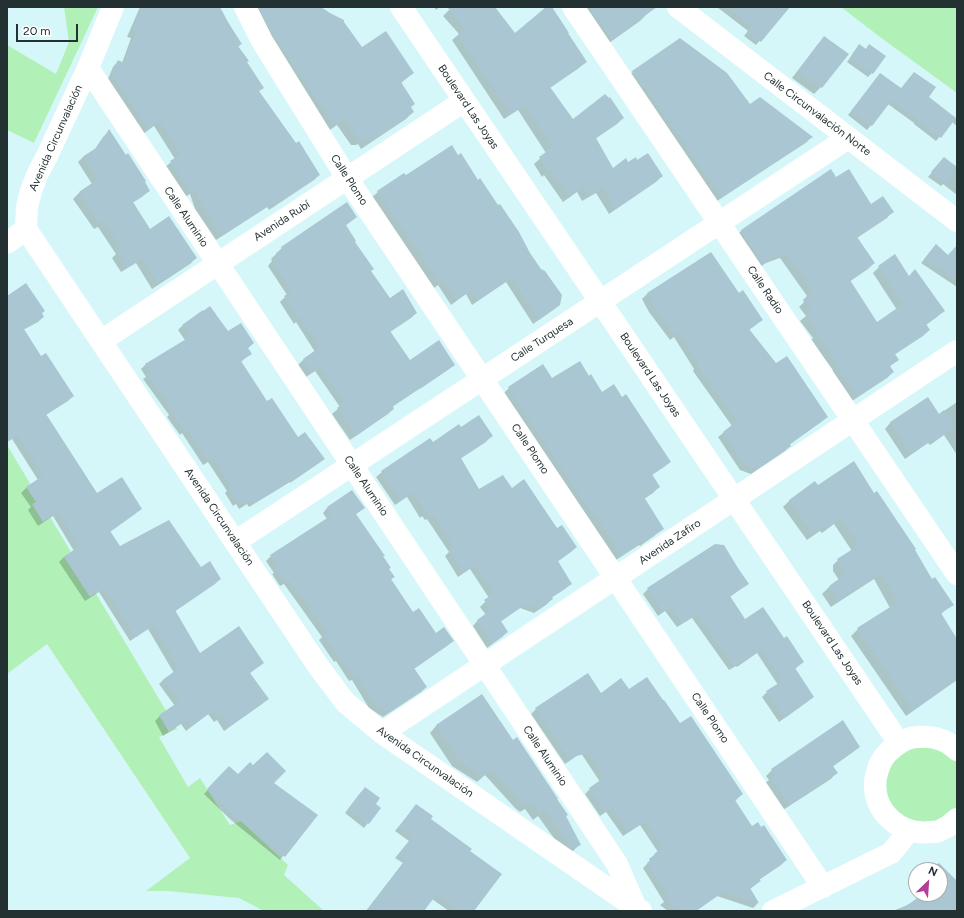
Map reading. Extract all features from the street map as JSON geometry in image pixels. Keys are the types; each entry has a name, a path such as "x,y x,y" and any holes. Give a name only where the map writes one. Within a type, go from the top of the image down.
{"street":[{"name":"Avenida Circunvalación","path":"113,7 88,68 33,185 27,207 26,229 318,666 345,702 382,733 638,910"},
{"name":"Calle Plomo","path":"245,7 262,41 347,178 823,887"},
{"name":"Boulevard Las Joyas","path":"401,7 899,742"},
{"name":"Calle Radio","path":"573,7 957,574"},
{"name":"Calle Circunvalación Norte","path":"678,7 957,221"},
{"name":"Calle Aluminio","path":"88,68 617,864 638,910"},
{"name":"Avenida Rubí","path":"101,341 464,101"},
{"name":"Calle Turquesa","path":"235,542 848,138"},
{"path":"7,243 26,229"},
{"name":"Avenida Zafiro","path":"382,733 957,351"},
{"path":"957,748 943,740 928,736 913,737 899,742 887,752 878,766 875,782 876,798 883,812 895,824 909,831 923,833 938,831 951,825 957,819"},
{"path":"772,911 891,852 909,831"}],"green space":[{"path":"64,7 98,7 34,143 7,130 7,45 56,74 69,42"},
{"path":"841,7 957,7 957,93 880,37"},
{"path":"7,445 177,729 159,737 188,787 200,778 230,825 241,821 288,865 284,875 324,911 264,911 239,898 168,891 146,891 190,858 47,644 7,674"},
{"path":"929,746 937,748 951,756 957,763 957,807 939,821 926,824 905,818 895,810 887,794 887,785 891,767 902,753 911,748"}],"building":[{"path":"143,7 220,7 242,44 238,46 249,61 247,62 264,88 259,91 296,143 299,141 320,175 275,205 273,203 222,236 201,203 196,190 191,192 170,161 181,154 160,121 149,129 112,75 118,60 124,63 136,33 132,31"},
{"path":"259,7 321,7 344,20 362,47 386,31 414,73 401,82 415,104 411,107 414,112 369,142 366,137 360,142 345,118 334,125 268,26"},
{"path":"447,7 495,7 515,33 546,7 552,7 587,62 550,87 573,119 605,94 609,98 610,97 624,118 596,138 613,168 626,158 628,162 636,157 637,160 648,153 663,176 616,209 603,187 589,196 583,187 569,196 551,170 549,171 539,157 553,147 524,104 511,114 458,34 465,28"},
{"path":"590,7 657,7 612,39"},
{"path":"727,7 790,7 761,42 747,32 752,26"},
{"path":"824,36 849,54 822,88 798,71"},
{"path":"680,38 727,73 750,104 760,97 813,137 722,197 645,86 643,87 632,71"},
{"path":"859,44 866,49 869,44 886,56 873,74 850,58"},
{"path":"914,72 936,87 929,97 956,118 941,138 892,100 872,126 851,111 880,73 901,88 898,92"},
{"path":"109,129 126,155 128,153 146,181 145,182 150,191 133,202 150,229 169,216 197,258 158,283 142,258 128,267 117,251 122,248 104,221 100,224 79,192 98,179 84,156 99,146"},
{"path":"452,145 458,155 461,153 478,180 480,178 498,205 500,204 519,232 530,253 562,295 560,305 539,320 512,277 478,300 472,290 457,300 443,281 440,283 377,191 404,173 406,175"},
{"path":"944,157 957,167 946,183 931,172"},
{"path":"831,169 836,177 849,169 871,204 883,196 894,212 857,237 875,263 850,280 877,322 903,304 878,266 895,254 909,276 915,269 945,311 926,324 930,330 895,354 899,360 890,366 894,372 858,396 836,365 838,363 816,333 818,331 806,315 812,310 804,300 810,296 808,294 813,290 786,253 773,257 763,264 741,230"},
{"path":"347,202 357,217 346,225 356,241 355,242 374,269 371,271 390,298 403,289 417,313 390,331 410,360 439,340 455,365 393,406 394,409 356,436 337,408 345,402 320,367 312,373 303,359 320,347 301,318 299,319 284,296 292,291 272,260 277,257 276,253 282,249 281,247"},
{"path":"936,244 948,255 957,245 957,280 924,259"},
{"path":"711,252 739,293 743,290 763,320 749,329 776,363 787,356 828,417 790,444 791,446 757,469 745,465 723,432 737,421 697,365 699,364 679,333 676,336 654,307 647,293"},
{"path":"26,283 45,311 42,313 44,317 24,329 41,356 46,353 74,396 46,414 97,493 122,477 142,509 110,531 120,546 169,520 201,567 210,561 221,579 175,610 200,653 239,626 264,663 250,673 269,699 230,726 222,716 220,718 214,710 192,726 186,719 169,732 159,715 180,701 164,679 179,668 154,625 136,637 104,588 90,597 64,557 79,546 59,512 43,522 32,504 36,502 26,487 44,475 17,435 7,442 7,296"},
{"path":"210,306 228,331 241,323 254,343 248,348 252,354 241,361 267,401 272,398 298,437 305,432 325,459 254,503 252,500 244,505 241,500 238,502 229,487 231,486 213,458 208,461 188,429 185,431 171,411 173,410 147,374 150,372 145,364 188,338 187,337 189,335 182,325"},
{"path":"580,361 589,376 591,374 602,392 614,384 622,397 626,394 671,462 652,474 660,487 644,497 664,529 646,541 645,539 622,555 594,513 593,515 508,387 543,364 552,378"},
{"path":"928,397 939,414 944,410 955,426 936,440 934,438 911,454 890,422"},
{"path":"479,415 493,436 461,458 479,489 503,475 512,488 524,479 557,528 562,525 577,547 558,561 572,584 552,597 553,599 540,608 526,604 501,621 508,632 493,643 477,620 491,610 484,600 494,593 475,565 464,572 449,550 454,546 433,514 430,516 428,512 426,513 413,492 401,500 381,471 430,438 433,442 459,424 461,427"},
{"path":"854,461 874,493 877,491 916,549 915,550 932,579 935,577 954,605 941,613 957,639 957,679 913,710 857,628 898,602 881,573 838,601 829,586 846,574 837,559 859,545 841,518 829,527 827,525 814,534 789,500 815,481 818,485"},
{"path":"352,490 365,508 356,514 385,556 383,556 391,568 389,569 395,577 391,579 413,612 419,608 436,633 444,627 454,641 414,668 427,687 389,712 374,703 357,676 354,677 324,635 327,632 289,579 285,582 276,569 278,567 270,555 332,515 327,507"},
{"path":"715,544 724,545 749,584 730,596 745,619 763,607 784,638 787,636 804,662 795,668 814,697 785,718 766,691 782,681 762,649 742,663 741,662 734,666 697,614 682,623 670,607 663,612 647,588"},
{"path":"588,673 601,693 621,678 629,689 647,677 680,723 691,716 743,794 735,800 752,826 758,822 761,827 764,825 787,860 759,879 761,881 750,888 759,903 723,892 696,911 680,911 664,900 669,897 647,863 655,856 654,854 663,847 646,821 629,832 612,807 605,812 589,788 605,777 588,753 569,758 535,708"},
{"path":"482,694 513,740 517,737 558,799 568,815 566,816 581,845 573,849 545,810 540,814 532,803 527,806 521,802 492,769 484,776 460,762 436,725"},
{"path":"843,720 860,747 833,766 838,773 789,805 771,777 775,775 771,769"},
{"path":"267,752 286,771 274,783 318,815 285,857 235,816 207,789 229,766 238,774 250,762 253,765"},
{"path":"365,787 380,798 376,804 381,808 369,824 348,809"},
{"path":"416,804 433,816 431,819 472,849 470,851 502,874 474,911 459,911 436,895 424,911 366,911 406,859 399,854 412,837 399,827"},
{"path":"948,872 957,881 957,911 899,911 912,902 948,902"}]}
